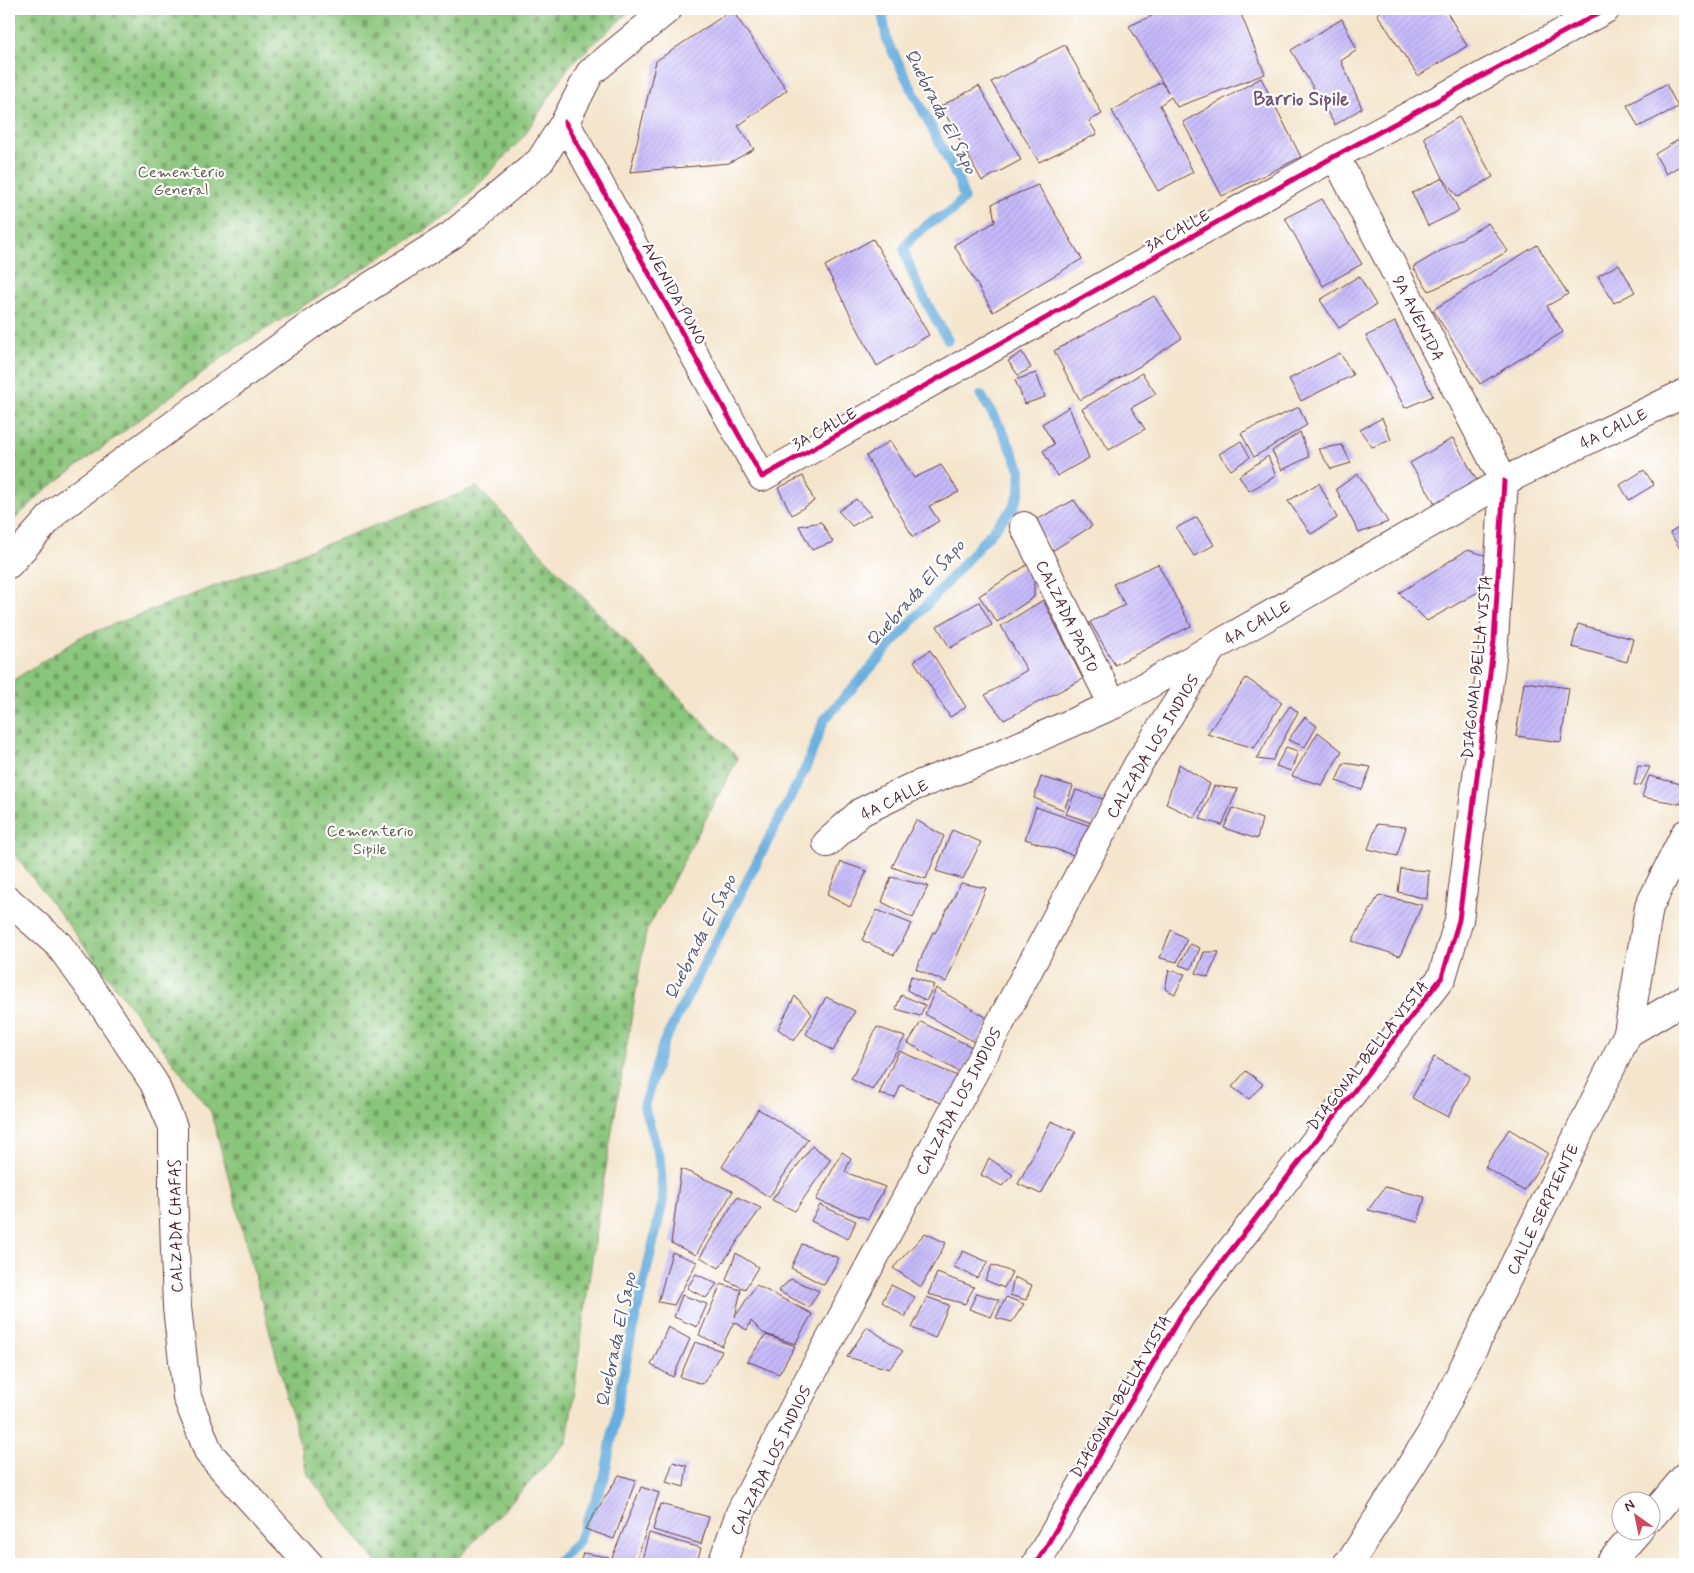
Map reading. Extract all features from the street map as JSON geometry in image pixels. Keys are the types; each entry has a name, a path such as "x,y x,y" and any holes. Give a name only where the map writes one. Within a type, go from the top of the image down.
{"street":[{"path":"9,564 56,511 323,316 452,235 540,161 565,122 590,73 668,9"},
{"name":"3A CALLE","path":"762,476 1335,156 1606,9"},
{"name":"AVENIDA PUNO","path":"565,122 762,476"},
{"name":"9A AVENIDA","path":"1335,156 1504,481"},
{"name":"4A CALLE","path":"828,842 861,812 902,792 1003,753 1113,705 1504,481 1685,393"},
{"name":"DIAGONAL BELLA VISTA","path":"1036,1564 1181,1315 1442,977 1459,920 1492,660 1504,481"},
{"name":"CALZADA PASTO","path":"1024,526 1113,705"},
{"name":"CALZADA LOS INDIOS","path":"722,1564 740,1513 804,1388 1132,774 1212,648"},
{"name":"CALLE SERPIENTE","path":"1347,1564 1431,1434 1628,1033 1649,907 1685,834"},
{"name":"CALZADA CHAFAS","path":"9,901 59,945 104,1007 154,1083 173,1127 177,1307 187,1397 209,1453 309,1564"},
{"path":"1628,1033 1685,999"},
{"path":"1662,1504 1685,1477"},
{"path":"1609,1564 1630,1540"}],"green space":[{"name":"Cementerio General","path":"9,9 632,9 570,65 524,136 452,213 234,349 44,491 9,525"},
{"name":"Cementerio Sipile","path":"477,487 738,758 646,932 599,1208 567,1442 453,1564 378,1564 308,1475 211,1112 9,847 9,683 80,637"}],"building":[{"path":"1167,9 1239,9 1265,74 1177,107 1171,97 1160,105 1193,172 1158,191 1112,111 1161,82 1168,92 1129,26"},
{"path":"1384,9 1445,9 1467,46 1418,76 1377,14"},
{"path":"732,10 787,90 738,126 754,149 729,163 630,172 656,61"},
{"path":"1342,19 1357,50 1341,61 1362,108 1335,125 1291,50"},
{"path":"1065,45 1102,114 1089,121 1097,134 1039,162 991,82"},
{"path":"1261,78 1301,157 1222,196 1183,122"},
{"path":"1666,84 1678,107 1638,127 1627,105"},
{"path":"979,86 1021,160 982,181 941,106"},
{"path":"1459,117 1493,177 1458,197 1443,178 1424,137"},
{"path":"1683,137 1685,142 1685,163 1666,174 1655,154"},
{"path":"1443,178 1459,211 1428,226 1412,193"},
{"path":"1038,185 1082,259 993,312 954,245 995,222 992,204"},
{"path":"1322,199 1362,264 1323,286 1285,218"},
{"path":"1488,223 1508,251 1468,274 1429,291 1413,267"},
{"path":"873,239 929,335 877,366 825,266"},
{"path":"1537,245 1568,294 1547,306 1563,332 1480,384 1433,310"},
{"path":"1619,264 1635,292 1614,303 1598,276"},
{"path":"1359,276 1376,305 1339,328 1320,300"},
{"path":"1154,296 1182,338 1140,366 1080,400 1054,351"},
{"path":"1395,322 1433,396 1405,408 1366,336"},
{"path":"1022,352 1031,368 1018,375 1008,361"},
{"path":"1340,353 1353,375 1301,401 1289,379"},
{"path":"1036,373 1045,397 1025,404 1015,380"},
{"path":"1142,373 1156,394 1131,408 1145,429 1109,450 1082,409"},
{"path":"1069,407 1089,458 1057,476 1043,451 1054,444 1042,424"},
{"path":"1299,407 1307,425 1254,457 1241,433"},
{"path":"1382,418 1391,440 1372,447 1360,430"},
{"path":"1300,432 1309,457 1282,470 1272,451"},
{"path":"1453,438 1480,486 1438,508 1410,463"},
{"path":"890,441 914,478 941,465 959,492 929,506 939,521 913,537 866,456"},
{"path":"1241,441 1250,457 1231,470 1219,454"},
{"path":"1342,445 1351,463 1331,469 1318,449"},
{"path":"1268,456 1276,476 1249,491 1239,476"},
{"path":"1644,470 1654,485 1629,500 1620,485"},
{"path":"1358,474 1388,522 1359,533 1336,489"},
{"path":"803,476 814,501 792,515 778,488"},
{"path":"1319,483 1337,518 1311,534 1288,501"},
{"path":"856,499 871,515 852,526 838,511"},
{"path":"1074,500 1092,526 1052,551 1034,521"},
{"path":"1197,517 1214,545 1194,556 1176,528"},
{"path":"821,522 833,542 812,550 799,526"},
{"path":"1685,524 1685,553 1683,553 1670,533"},
{"path":"1467,550 1488,556 1487,587 1427,621 1399,593"},
{"path":"1030,563 1034,574 1034,597 997,622 979,596"},
{"path":"1158,564 1191,626 1115,665 1090,622 1125,605 1113,584"},
{"path":"1043,600 1083,679 1004,720 985,695 1027,670 1001,626"},
{"path":"979,602 992,625 950,648 937,626"},
{"path":"1578,624 1633,639 1627,662 1572,647"},
{"path":"930,650 966,707 950,717 914,661"},
{"path":"1246,678 1282,702 1254,748 1207,734"},
{"path":"1524,682 1569,688 1561,742 1516,736"},
{"path":"1290,706 1298,712 1272,761 1257,759 1274,728"},
{"path":"1305,717 1317,726 1305,747 1288,740"},
{"path":"1318,732 1342,751 1322,785 1292,776"},
{"path":"1286,747 1298,751 1291,771 1276,766"},
{"path":"1344,763 1371,767 1362,790 1336,781"},
{"path":"1179,764 1210,784 1195,818 1166,804"},
{"path":"1638,766 1650,767 1641,785 1634,785"},
{"path":"1649,776 1685,785 1681,804 1642,797"},
{"path":"1041,777 1073,786 1064,810 1034,798"},
{"path":"1214,786 1238,789 1222,825 1200,819"},
{"path":"1076,790 1106,800 1095,824 1066,814"},
{"path":"1036,807 1093,827 1079,857 1025,839"},
{"path":"1233,808 1262,819 1257,839 1224,828"},
{"path":"916,820 944,836 926,879 892,867"},
{"path":"1377,824 1406,827 1397,856 1368,849"},
{"path":"952,830 981,842 963,879 936,871"},
{"path":"841,862 867,871 850,907 827,895"},
{"path":"1401,869 1429,871 1427,899 1398,892"},
{"path":"891,877 928,886 913,918 882,902"},
{"path":"961,883 986,888 946,982 916,969 933,932 935,933"},
{"path":"1379,895 1422,905 1400,956 1352,941"},
{"path":"877,910 912,924 894,955 862,940"},
{"path":"1171,930 1187,939 1177,962 1160,958"},
{"path":"1190,944 1200,948 1191,969 1179,965"},
{"path":"1204,952 1219,952 1208,977 1196,973"},
{"path":"1169,970 1185,974 1175,994 1165,989"},
{"path":"911,976 934,985 926,1001 907,990"},
{"path":"936,988 991,1020 976,1043 925,1014"},
{"path":"901,995 925,1005 920,1016 896,1009"},
{"path":"795,996 812,1014 794,1041 778,1029"},
{"path":"826,997 855,1011 833,1051 806,1034"},
{"path":"921,1022 976,1049 961,1073 908,1043"},
{"path":"877,1027 905,1037 872,1090 851,1079"},
{"path":"899,1051 962,1078 943,1104 901,1085 895,1098 879,1094"},
{"path":"1434,1057 1470,1076 1448,1117 1412,1098"},
{"path":"1246,1071 1263,1084 1249,1099 1232,1087"},
{"path":"758,1109 808,1139 769,1197 722,1167"},
{"path":"1051,1121 1076,1132 1041,1194 1018,1184"},
{"path":"1509,1129 1548,1153 1524,1191 1485,1167"},
{"path":"812,1146 831,1159 795,1211 772,1200"},
{"path":"842,1152 851,1158 845,1172 885,1187 868,1219 816,1200"},
{"path":"989,1158 1013,1175 1002,1186 981,1175"},
{"path":"681,1169 733,1191 696,1255 671,1243"},
{"path":"1385,1187 1425,1197 1418,1222 1368,1210"},
{"path":"737,1197 761,1208 719,1268 700,1257"},
{"path":"820,1205 856,1221 848,1239 811,1221"},
{"path":"925,1233 946,1243 921,1287 893,1268"},
{"path":"802,1244 839,1258 824,1285 791,1268"},
{"path":"963,1251 988,1262 977,1278 954,1267"},
{"path":"672,1252 697,1262 674,1305 658,1302"},
{"path":"736,1253 758,1267 745,1289 726,1280"},
{"path":"992,1265 1012,1272 1004,1288 985,1280"},
{"path":"937,1273 974,1287 965,1304 928,1294"},
{"path":"696,1274 717,1284 706,1298 687,1288"},
{"path":"1014,1277 1032,1285 1026,1300 1010,1295"},
{"path":"791,1279 819,1291 809,1307 778,1291"},
{"path":"721,1284 741,1290 735,1317 756,1285 812,1314 795,1344 763,1333 751,1321 747,1330 734,1322 722,1346 699,1335"},
{"path":"891,1285 915,1297 905,1317 882,1302"},
{"path":"977,1293 999,1300 991,1317 969,1309"},
{"path":"682,1295 707,1304 697,1327 674,1317"},
{"path":"927,1297 949,1305 935,1338 912,1328"},
{"path":"1006,1297 1024,1304 1012,1322 996,1318"},
{"path":"668,1327 690,1339 673,1377 651,1365"},
{"path":"867,1327 903,1351 889,1369 847,1357"},
{"path":"766,1335 795,1346 779,1374 747,1361"},
{"path":"695,1342 722,1351 703,1384 680,1377"},
{"path":"673,1462 687,1466 684,1487 666,1482"},
{"path":"619,1475 636,1480 614,1539 585,1529"},
{"path":"641,1487 659,1493 635,1564 611,1560"},
{"path":"660,1504 709,1517 701,1544 653,1530"},
{"path":"649,1533 701,1548 696,1564 641,1564"},
{"path":"583,1553 609,1557 606,1564 580,1564"}],"waterway":[{"name":"Quebrada El Sapo","path":"885,9 883,17 887,41 958,179 964,198 951,212 931,222 912,237 904,249 917,285 948,340"},
{"name":"Quebrada El Sapo","path":"556,1564 578,1542 604,1479 630,1341 663,1201 660,1160 644,1106 663,1044 807,765 824,720 1013,508 1020,491 1021,470 1002,430 981,395"}],"cycle path":[{"path":"565,122 762,477 1335,156 1606,9"},
{"path":"1036,1564 1181,1315 1442,977 1459,920 1494,641 1504,481"}],"district":[{"name":"Barrio Sipile","path":"1301,98"}]}
